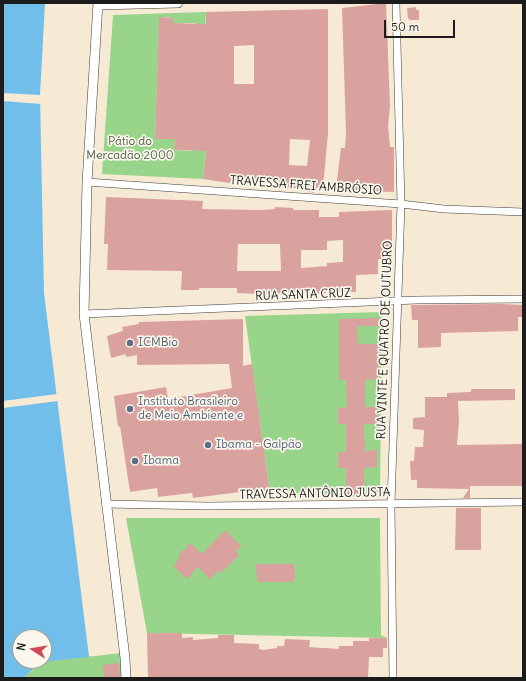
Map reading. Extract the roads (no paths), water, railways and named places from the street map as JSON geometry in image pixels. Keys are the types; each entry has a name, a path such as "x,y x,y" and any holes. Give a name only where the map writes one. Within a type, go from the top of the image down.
{"street":[{"path":"126,678 84,314 87,182 98,4 178,3"},
{"name":"RUA VINTE E QUATRO DE OUTUBRO","path":"393,678 391,504 401,204 396,3"},
{"name":"TRAVESSA FREI AMBRÓSIO","path":"87,182 401,204 444,209 523,212"},
{"name":"RUA SANTA CRUZ","path":"84,314 398,302 523,299"},
{"name":"TRAVESSA ANTÔNIO JUSTA","path":"106,504 208,506 523,502"}],"water":[{"path":"3,3 45,3 40,95 44,293 89,657 52,661 52,629 12,629 12,669 33,669 23,678 3,678"}],"place":[{"name":"ICMBio","path":"130,343"},
{"name":"Instituto Brasileiro de Meio Ambiente e","path":"130,409"},
{"name":"Ibama - Galpão","path":"208,445"},
{"name":"Ibama","path":"135,461"}],"park label":[{"name":"Pátio do Mercadão 2000","path":"130,149"}]}
